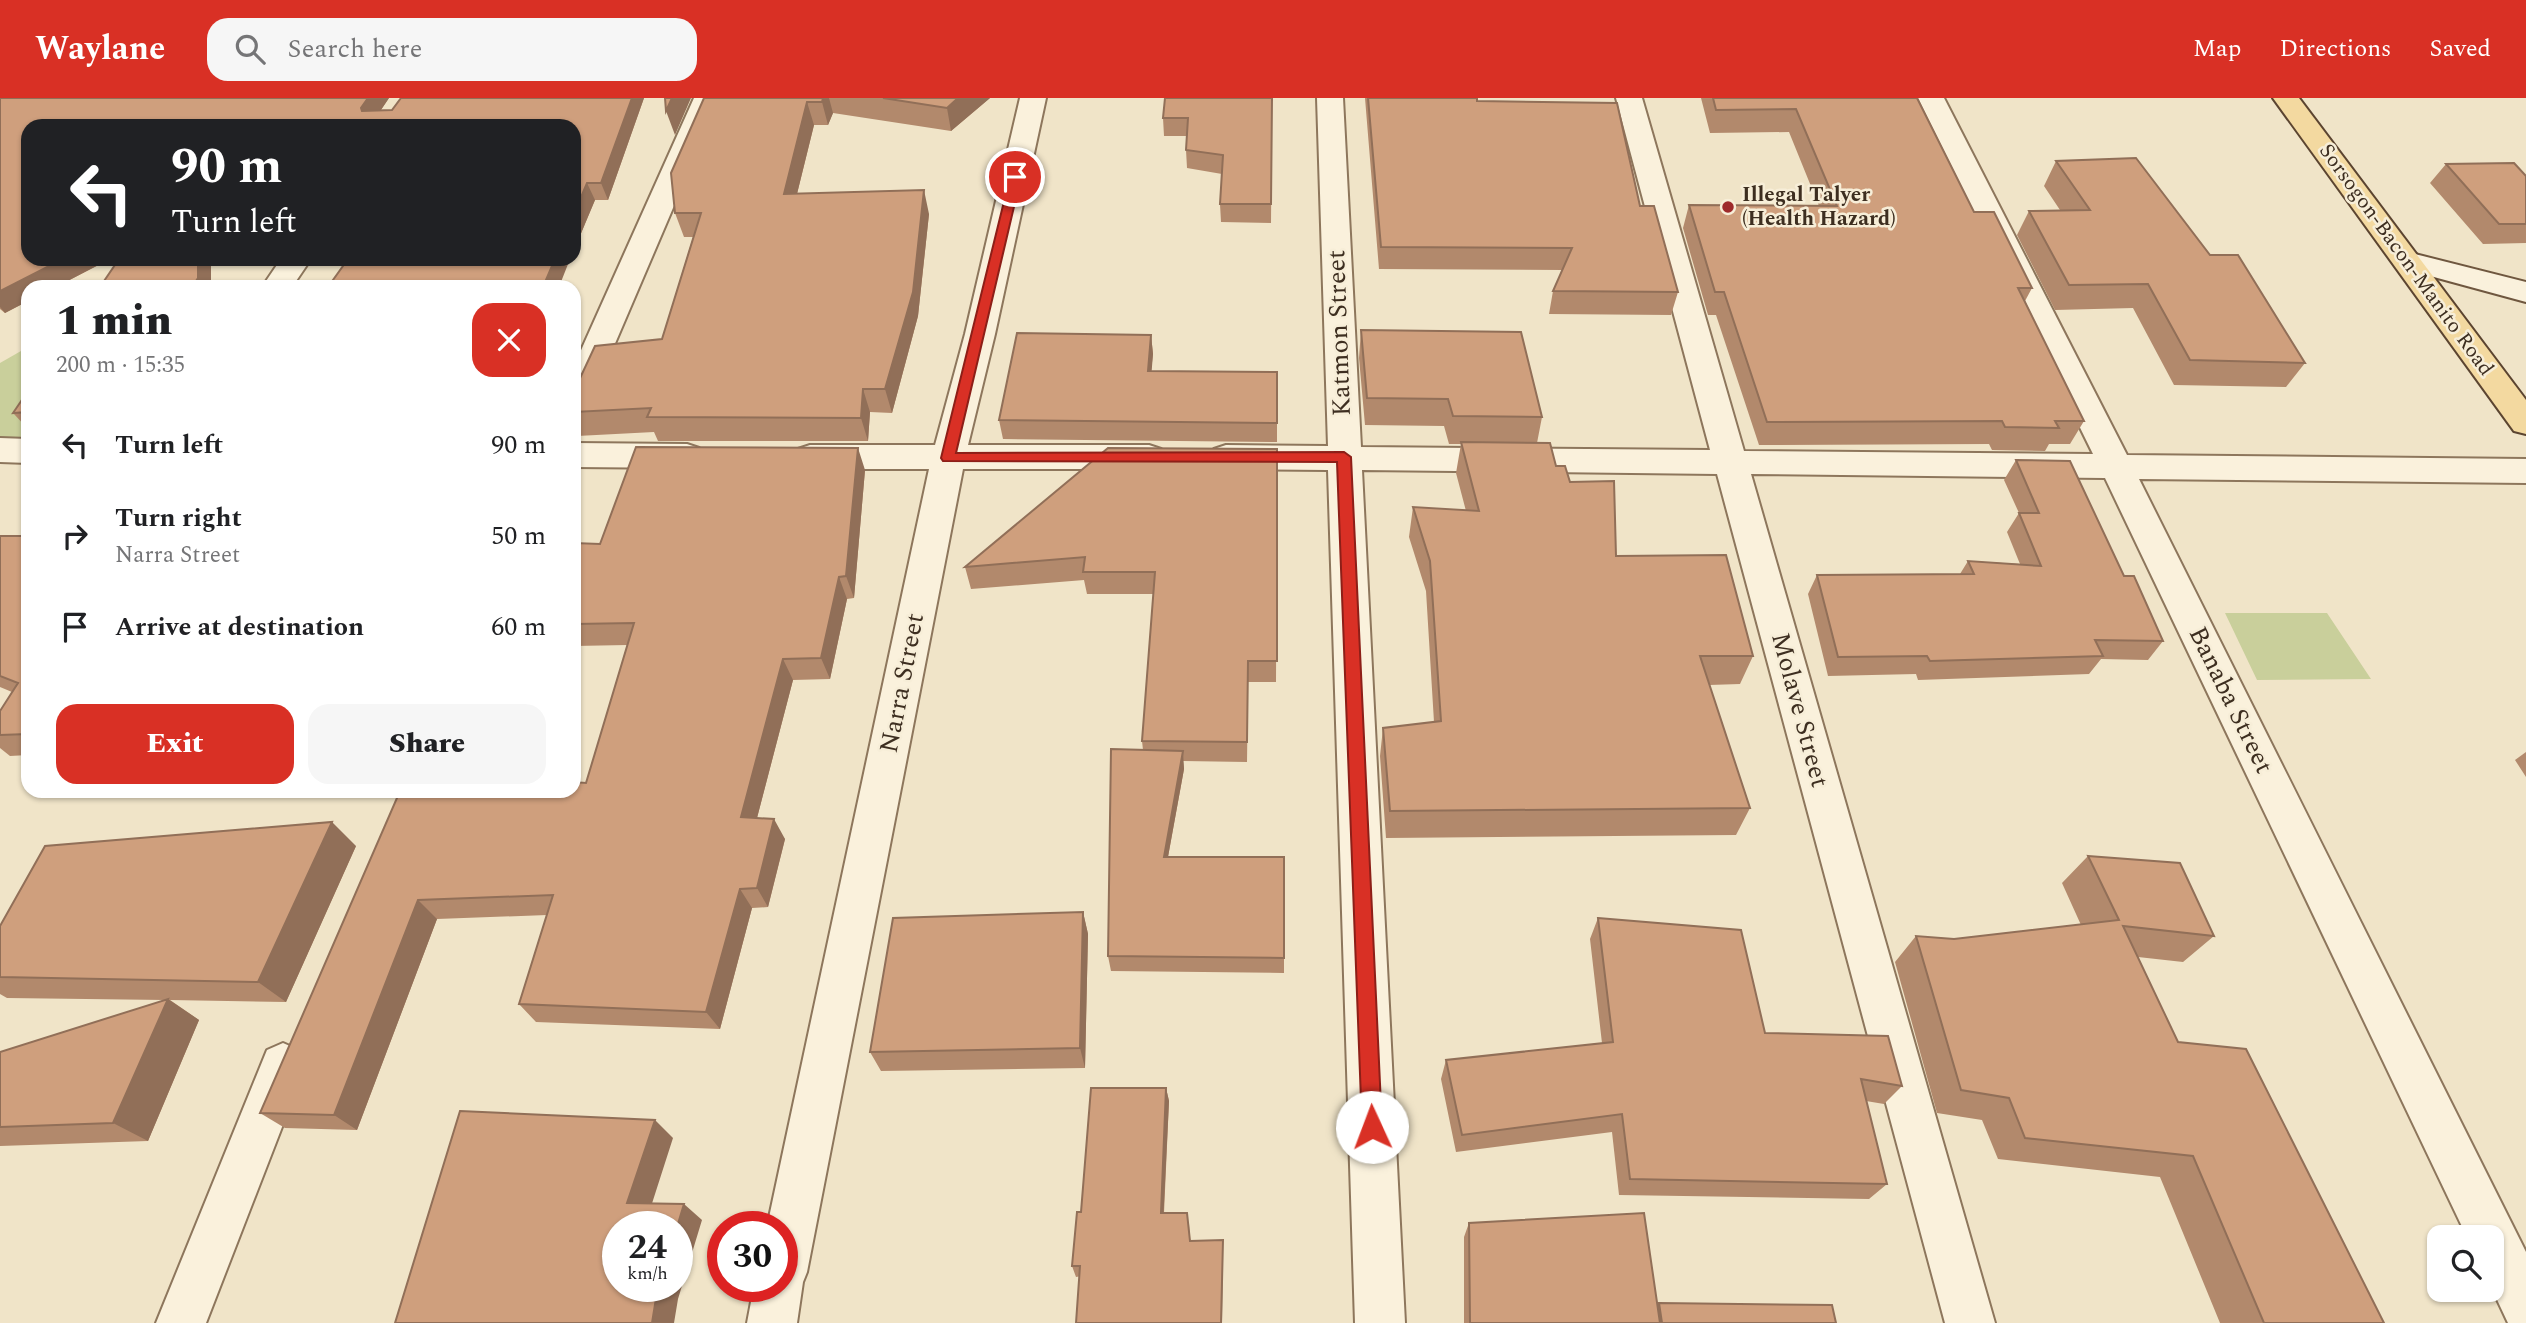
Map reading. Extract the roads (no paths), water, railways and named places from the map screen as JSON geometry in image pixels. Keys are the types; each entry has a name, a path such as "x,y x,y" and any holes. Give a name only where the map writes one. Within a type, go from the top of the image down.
{"main road":[{"name":"Sorsogon-Bacon-Manito Road","path":"2286,98 2526,422"}],"street":[{"path":"581,386 707,98"},
{"name":"Narra Street","path":"794,1211 948,458 1033,98"},
{"name":"Katmon Street","path":"1330,98 1380,1323"},
{"name":"Molave Street","path":"1629,98 1969,1323"},
{"name":"Banaba Street","path":"1931,98 2116,467 2526,1305"},
{"path":"2407,261 2526,292"},
{"path":"0,450 21,451"},
{"path":"581,455 712,456"},
{"path":"782,456 1344,457 1731,464 2526,471"},
{"path":"181,1323 297,1032"},
{"path":"772,1323 776,1302"}],"place":[{"name":"Illegal Talyer (Health Hazard)","path":"1728,207"}]}
